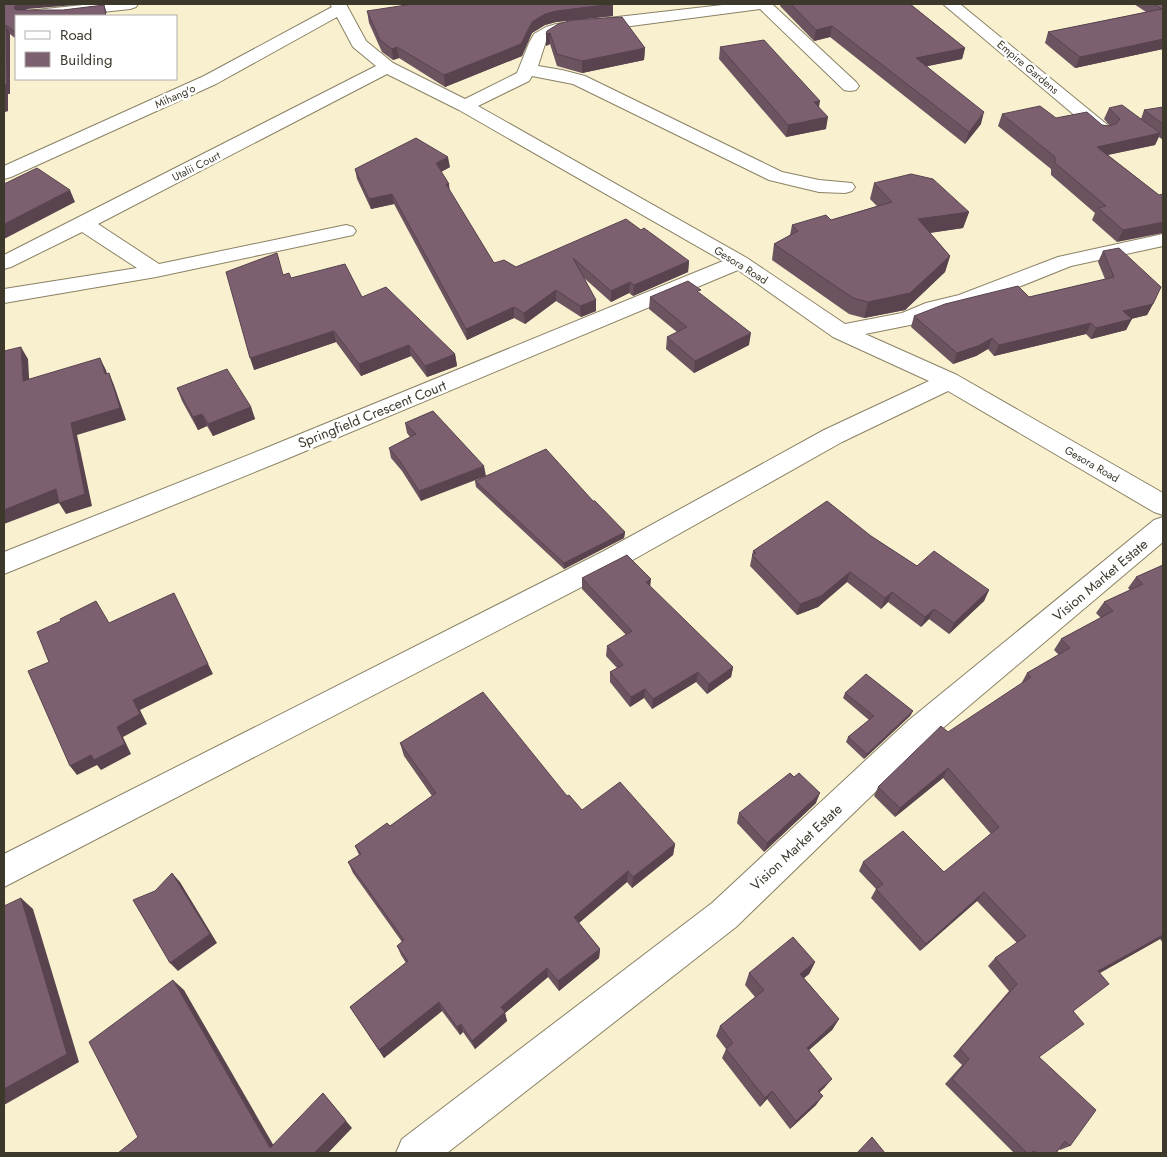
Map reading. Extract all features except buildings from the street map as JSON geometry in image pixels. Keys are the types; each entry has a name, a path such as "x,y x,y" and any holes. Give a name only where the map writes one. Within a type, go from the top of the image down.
{"street":[{"path":"36,15 130,4"},
{"path":"465,106 522,77 529,70 537,41 550,31 763,4 850,86"},
{"name":"Empire Gardens","path":"951,4 1104,131"},
{"name":"Gesora Road","path":"339,6 359,44 387,67 465,106 740,262 841,332 949,381 1163,505"},
{"name":"Mihang'o","path":"4,174 210,80 339,6"},
{"name":"Utalii Court","path":"4,263 387,67"},
{"path":"529,70 562,75 578,80 776,176 819,186 845,187"},
{"path":"83,224 156,271"},
{"path":"4,296 156,271 346,231"},
{"path":"841,332 907,319 934,308 966,300 1065,261 1163,240"},
{"name":"Springfield Crescent Court","path":"4,563 275,454 740,262"},
{"path":"4,871 612,559 833,436 949,381"},
{"name":"Vision Market Estate","path":"416,1153 724,915 920,729 1163,527"}]}
